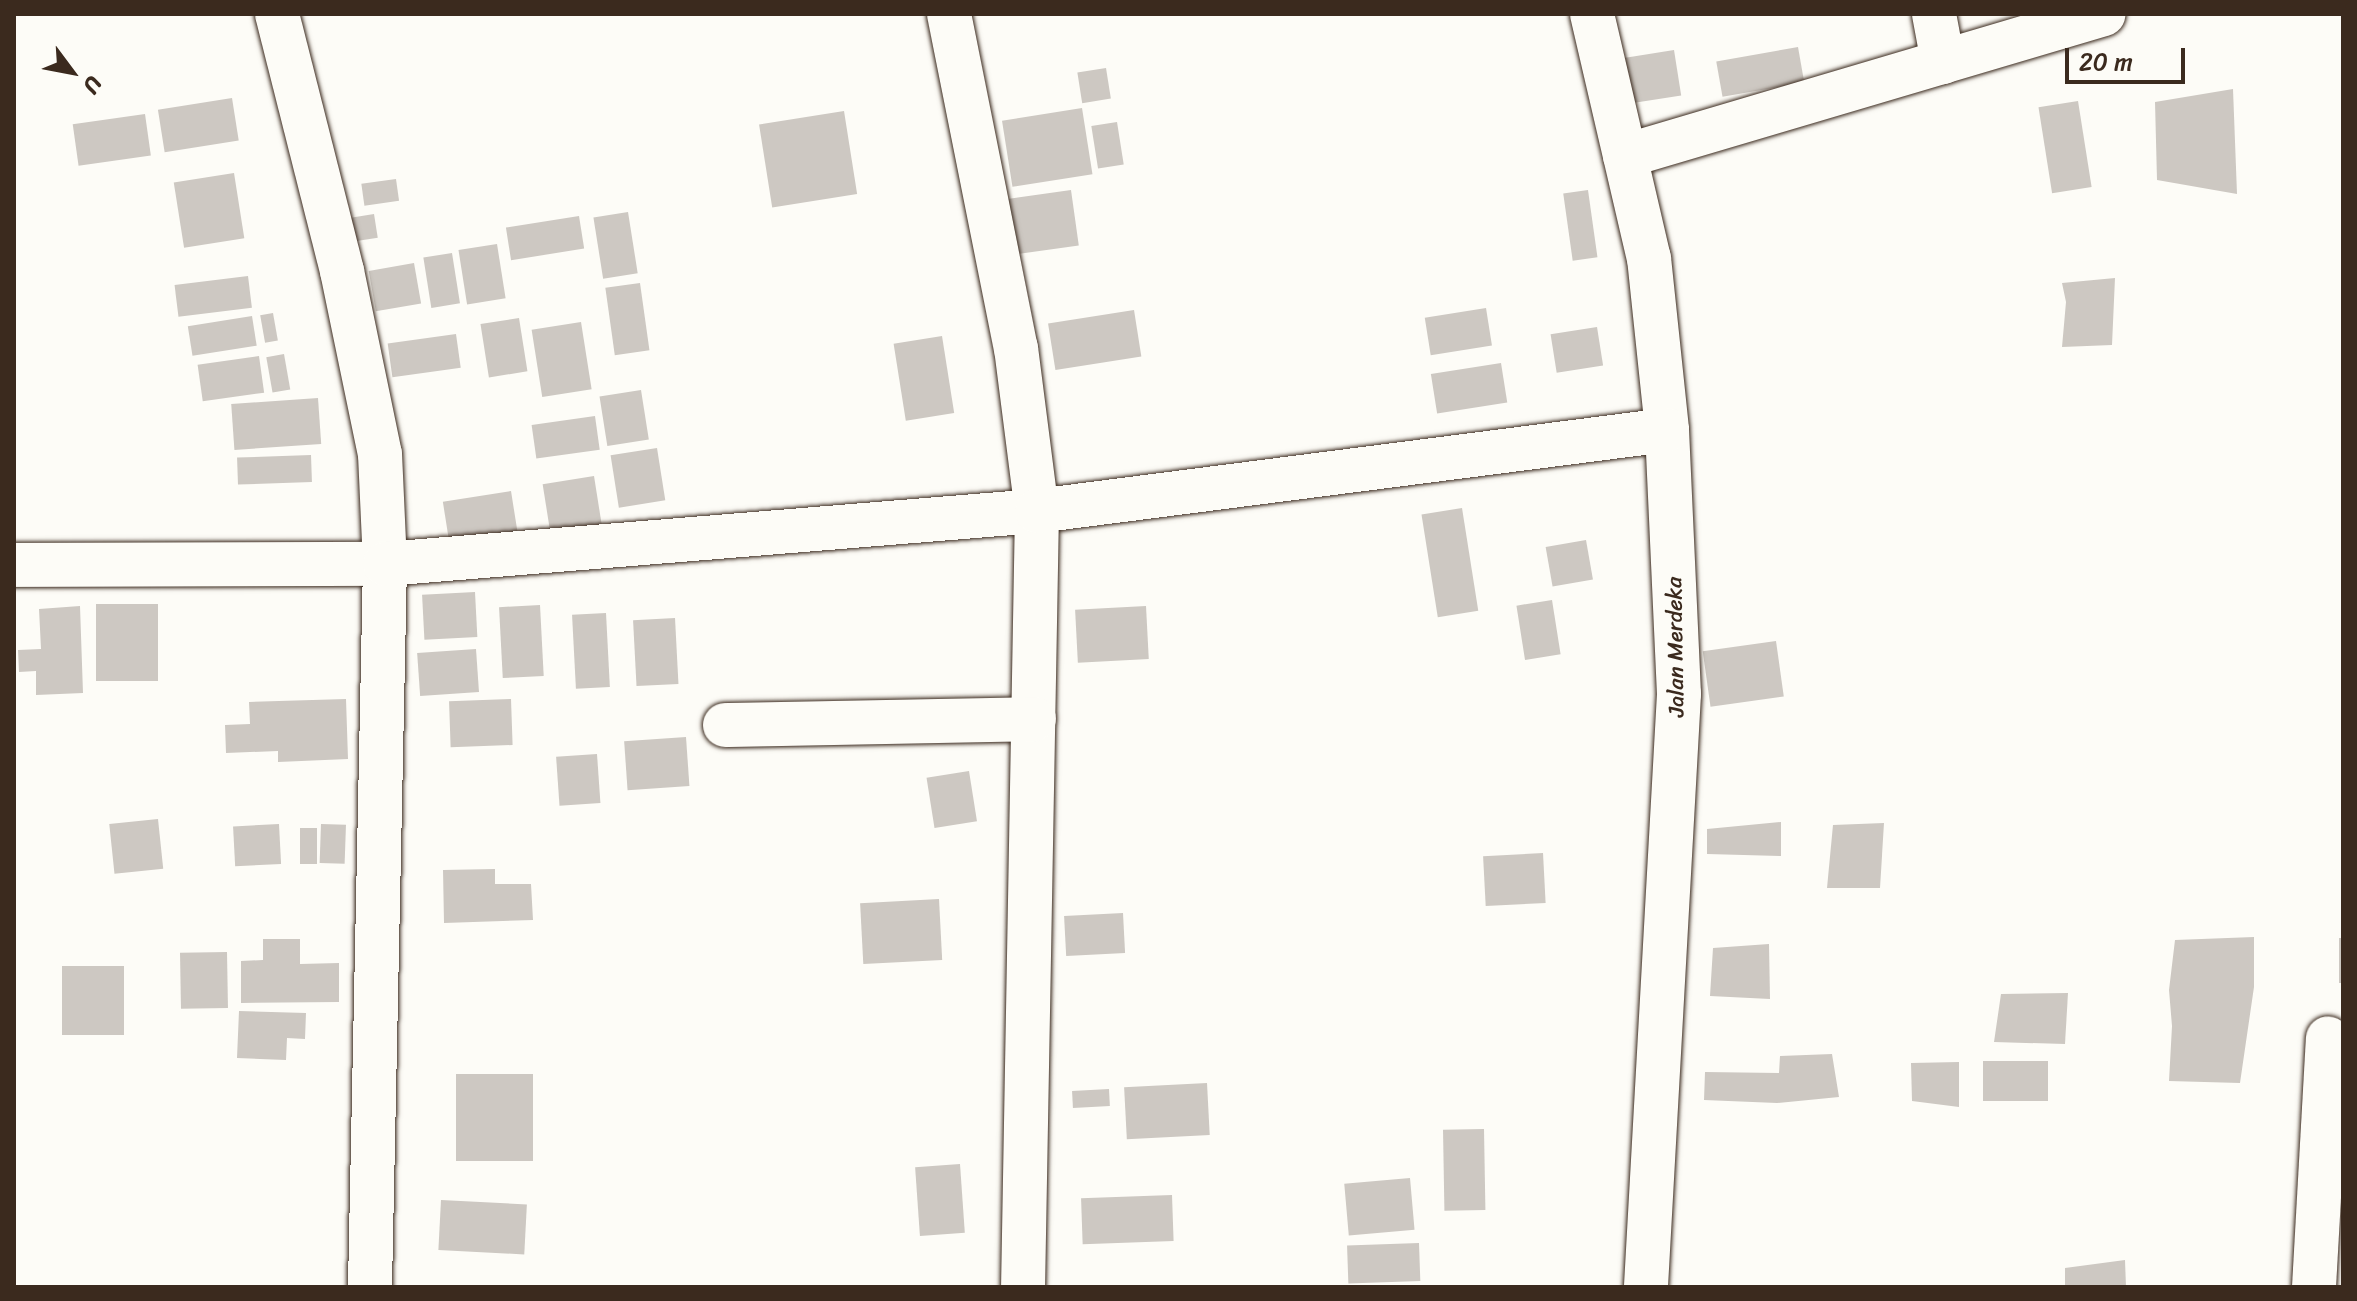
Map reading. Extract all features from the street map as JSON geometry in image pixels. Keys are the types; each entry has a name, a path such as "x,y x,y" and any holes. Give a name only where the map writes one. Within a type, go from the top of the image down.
{"street":[{"path":"277,14 342,271 380,454 385,564 370,1287"},
{"path":"949,14 1016,348 1037,511 1023,1287"},
{"name":"Jalan Merdeka","path":"1592,14 1649,258 1667,430 1679,694 1646,1287"},
{"path":"1934,14 1943,62"},
{"path":"1625,156 2103,14"},
{"path":"14,565 385,564 1037,511 1667,430"},
{"path":"725,725 1034,719"},
{"path":"2314,1287 2328,1038"}],"building":[{"path":"1798,47 1804,82 1723,97 1716,61"},
{"path":"1674,50 1681,95 1625,104 1618,59"},
{"path":"1106,68 1111,99 1082,103 1077,73"},
{"path":"2233,89 2237,194 2157,180 2155,102"},
{"path":"232,98 239,140 165,152 158,110"},
{"path":"2078,101 2092,187 2052,193 2038,107"},
{"path":"1082,108 1092,174 1012,187 1002,121"},
{"path":"844,111 857,194 772,207 759,124"},
{"path":"145,114 151,156 79,166 73,124"},
{"path":"1117,122 1124,164 1098,169 1091,126"},
{"path":"234,173 244,238 184,248 174,183"},
{"path":"396,179 399,201 364,206 361,184"},
{"path":"1071,190 1079,245 1007,256 999,200"},
{"path":"1588,190 1597,257 1573,261 1563,193"},
{"path":"628,212 638,273 603,279 593,217"},
{"path":"374,214 378,238 342,243 338,220"},
{"path":"579,216 584,249 511,260 506,228"},
{"path":"497,244 506,298 467,304 458,250"},
{"path":"452,253 460,303 431,308 423,258"},
{"path":"414,263 421,303 376,311 369,271"},
{"path":"248,276 252,308 178,317 175,285"},
{"path":"2115,278 2112,345 2062,347 2066,302 2062,283"},
{"path":"640,283 649,350 615,355 605,288"},
{"path":"1486,308 1492,346 1431,355 1425,318"},
{"path":"1134,310 1141,356 1055,370 1048,324"},
{"path":"273,313 278,341 265,343 260,315"},
{"path":"252,316 257,346 192,356 188,326"},
{"path":"519,318 527,371 489,377 480,324"},
{"path":"581,322 592,389 542,397 532,330"},
{"path":"1597,327 1603,366 1557,373 1551,334"},
{"path":"456,334 461,368 392,377 388,344"},
{"path":"942,336 954,413 906,421 894,344"},
{"path":"284,354 290,389 273,393 266,357"},
{"path":"259,356 264,393 203,401 198,365"},
{"path":"1501,363 1507,403 1437,414 1431,374"},
{"path":"641,390 649,439 607,446 600,397"},
{"path":"318,398 321,444 234,450 231,404"},
{"path":"595,416 600,450 536,459 532,425"},
{"path":"657,448 665,500 619,508 611,455"},
{"path":"311,455 312,482 238,485 237,458"},
{"path":"594,476 602,526 551,535 543,484"},
{"path":"511,491 519,543 451,554 443,502"},
{"path":"1462,508 1478,611 1438,617 1422,514"},
{"path":"1586,540 1593,579 1553,587 1546,547"},
{"path":"475,592 477,637 424,640 422,595"},
{"path":"1552,600 1561,654 1525,660 1516,606"},
{"path":"96,604 158,604 158,681 96,681"},
{"path":"540,605 544,676 503,678 499,607"},
{"path":"80,606 83,693 36,695 36,671 19,672 18,650 41,649 39,609"},
{"path":"1146,606 1149,659 1078,663 1075,610"},
{"path":"606,613 610,687 576,689 572,615"},
{"path":"675,618 678,684 637,686 633,620"},
{"path":"1776,641 1784,696 1711,707 1703,651"},
{"path":"476,649 479,692 420,696 417,653"},
{"path":"346,699 348,759 278,762 278,751 226,753 225,725 250,724 249,702"},
{"path":"511,699 513,745 451,747 449,701"},
{"path":"686,737 689,786 628,790 624,741"},
{"path":"597,754 600,803 560,806 556,757"},
{"path":"969,771 977,821 935,828 927,778"},
{"path":"158,819 163,869 114,874 109,824"},
{"path":"1781,822 1781,856 1707,854 1707,829"},
{"path":"1884,823 1880,888 1827,888 1833,825"},
{"path":"279,824 281,864 235,866 233,826"},
{"path":"321,824 346,825 345,864 320,863"},
{"path":"300,828 317,828 317,864 300,864"},
{"path":"1543,853 1546,903 1486,906 1483,856"},
{"path":"495,869 495,884 531,884 533,920 444,923 443,870"},
{"path":"939,899 942,960 863,964 860,903"},
{"path":"1123,913 1125,953 1066,956 1064,916"},
{"path":"2254,937 2254,987 2240,1083 2169,1081 2172,1026 2169,990 2175,940"},
{"path":"2339,938 2343,938 2343,983 2339,983"},
{"path":"263,939 300,939 300,964 339,963 339,1002 241,1003 241,961 263,960"},
{"path":"1769,944 1770,999 1710,996 1713,948"},
{"path":"227,952 228,1008 181,1009 180,953"},
{"path":"62,966 124,966 124,1035 62,1035"},
{"path":"2068,993 2065,1044 1994,1042 2001,994"},
{"path":"239,1011 306,1013 305,1039 287,1038 286,1060 237,1058"},
{"path":"1832,1054 1839,1097 1777,1103 1704,1100 1705,1072 1779,1073 1780,1056"},
{"path":"1983,1061 2048,1061 2048,1101 1983,1101"},
{"path":"1959,1062 1959,1107 1912,1101 1911,1063"},
{"path":"456,1074 533,1074 533,1161 456,1161"},
{"path":"1207,1083 1210,1135 1127,1139 1124,1087"},
{"path":"1109,1089 1110,1106 1073,1108 1072,1091"},
{"path":"1484,1129 1485,1210 1444,1211 1443,1130"},
{"path":"960,1164 965,1233 920,1236 915,1167"},
{"path":"1410,1178 1415,1230 1349,1236 1344,1184"},
{"path":"1172,1195 1174,1241 1083,1244 1081,1198"},
{"path":"441,1200 527,1205 524,1254 438,1250"},
{"path":"1419,1243 1420,1281 1348,1283 1347,1246"},
{"path":"2125,1260 2126,1287 2065,1287 2065,1268"}]}
